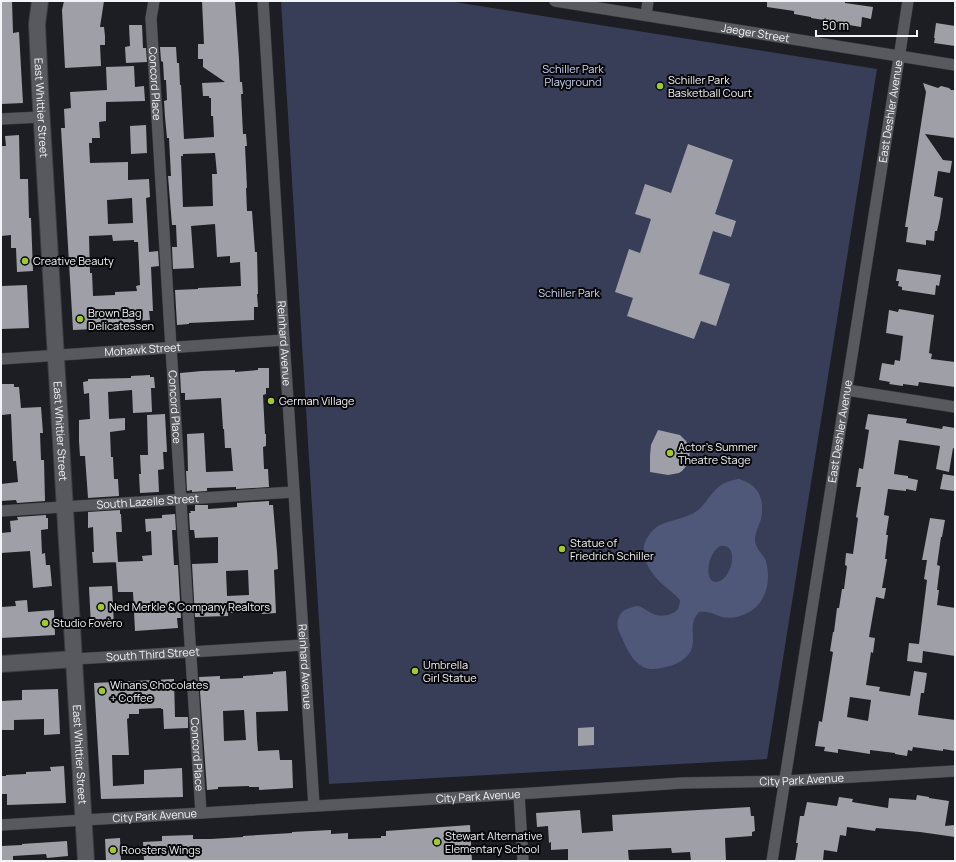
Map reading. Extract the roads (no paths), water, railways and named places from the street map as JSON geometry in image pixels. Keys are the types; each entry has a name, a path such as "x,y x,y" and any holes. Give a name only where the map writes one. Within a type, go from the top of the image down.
{"street":[{"name":"East Whittier Street","path":"40,1 37,24 41,117 75,659 86,861"},
{"name":"Concord Place","path":"154,1 151,18 201,813"},
{"name":"Reinhard Avenue","path":"264,1 314,806"},
{"name":"Jaeger Street","path":"556,1 955,65"},
{"path":"646,15 648,1"},
{"name":"East Deshler Avenue","path":"772,861 908,1"},
{"path":"1,119 41,117"},
{"name":"Mohawk Street","path":"1,359 284,340"},
{"path":"847,390 955,407"},
{"name":"South Lazelle Street","path":"1,511 294,492"},
{"name":"South Third Street","path":"1,664 304,645"},
{"name":"City Park Avenue","path":"1,825 682,783 785,782 955,771"},
{"path":"519,794 523,861"}],"place":[{"name":"Schiller Park Basketball Court","path":"660,86"},
{"name":"Creative Beauty","path":"25,261"},
{"name":"Brown Bag Delicatessen","path":"80,319"},
{"name":"German Village","path":"271,401"},
{"name":"Actor's Summer Theatre Stage","path":"670,453"},
{"name":"Statue of Friedrich Schiller","path":"562,549"},
{"name":"Ned Merkle & Company Realtors","path":"101,607"},
{"name":"Studio Fovèro","path":"45,623"},
{"name":"Umbrella Girl Statue","path":"415,671"},
{"name":"Winans Chocolates + Coffee","path":"102,691"},
{"name":"Stewart Alternative Elementary School","path":"437,842"},
{"name":"Roosters Wings","path":"113,850"}],"park label":[{"name":"Schiller Park Playground","path":"573,75"},
{"name":"Schiller Park","path":"569,293"}]}
